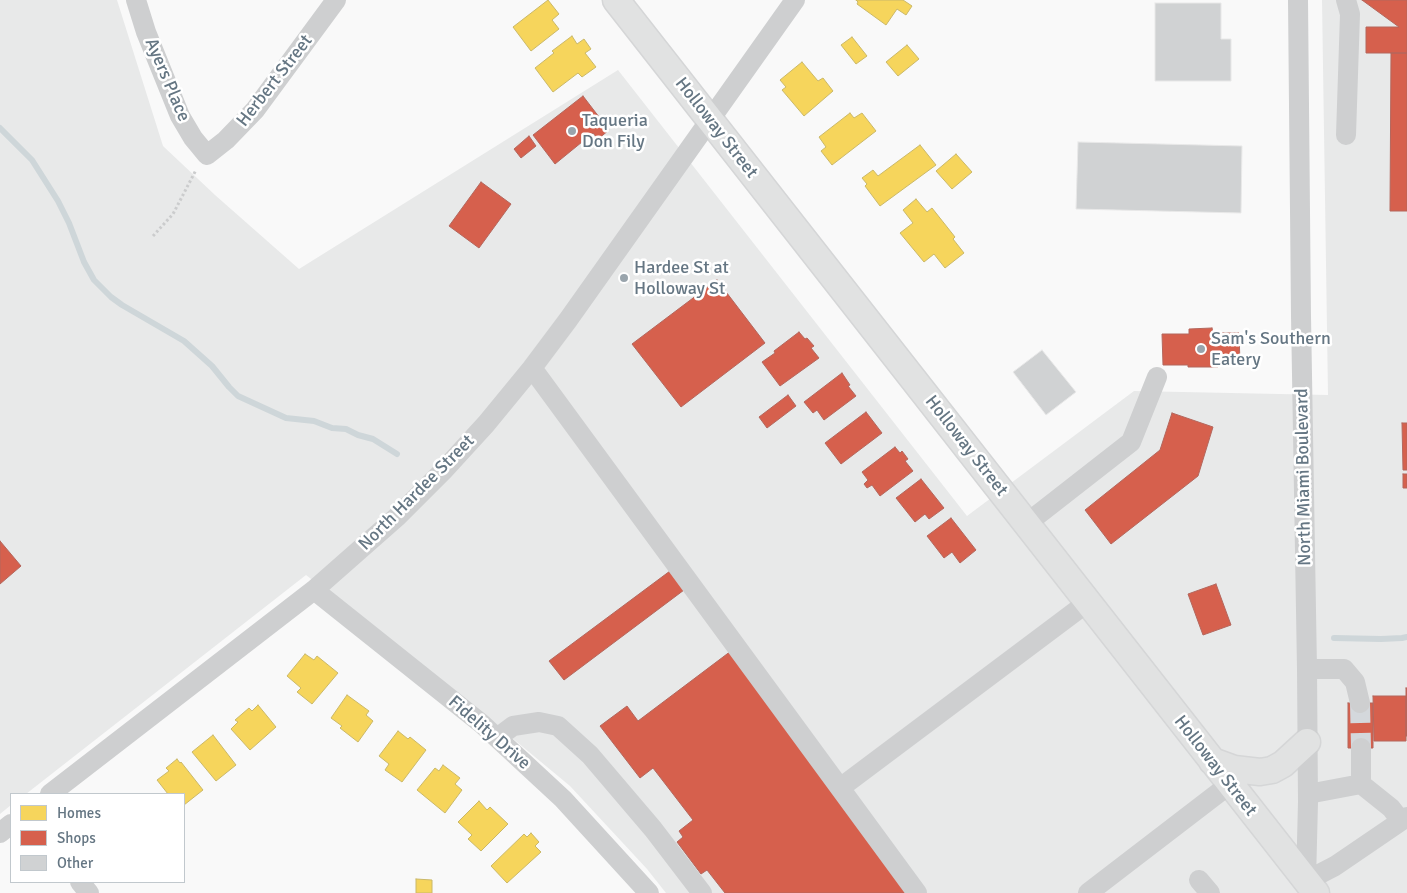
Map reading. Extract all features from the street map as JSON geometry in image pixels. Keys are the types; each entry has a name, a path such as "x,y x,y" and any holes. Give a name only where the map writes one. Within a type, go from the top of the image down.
{"main road":[{"name":"Holloway Street","path":"616,0 1088,602 1310,889"},
{"path":"1212,761 1234,769 1266,771 1283,764 1307,742"}],"street":[{"name":"Ayers Place","path":"136,0 146,32 180,116 206,155"},
{"name":"Herbert Street","path":"206,155 226,140 256,110 336,0"},
{"name":"North Hardee Street","path":"51,793 314,590 392,522 444,471 532,368 568,320 795,0"},
{"name":"North Miami Boulevard","path":"1298,0 1310,889"},
{"path":"1346,0 1350,14 1346,135"},
{"path":"532,368 917,893"},
{"path":"1026,524 1131,442 1157,378"},
{"name":"Fidelity Drive","path":"314,590 482,724 562,799 632,872 649,893"},
{"path":"840,788 1088,602"},
{"path":"1307,669 1344,669 1355,682 1360,703"},
{"path":"497,738 513,726 539,722 558,726 590,755 653,829 702,893"},
{"path":"1361,748 1361,784"},
{"path":"1088,893 1230,784"},
{"path":"1308,794 1361,784 1404,819 1335,866 1310,889"},
{"path":"0,833 10,825"},
{"path":"81,883 89,893"}],"path":[{"path":"153,236 172,214 196,169 206,155"}],"shaded area":[{"path":"0,0 117,0 163,146 299,269 618,70 967,516 1134,391 1328,395 1322,0 1407,0 1407,893 666,893 647,869 570,786 482,713 306,575 27,793 10,793 10,806 0,814"}],"building: Homes":[{"path":"548,0 559,14 552,20 559,29 531,51 513,27"},
{"path":"856,0 903,0 912,6 906,15 897,9 886,25 857,4"},
{"path":"572,36 577,44 584,39 591,49 585,53 596,67 582,77 578,73 553,92 535,68 554,53 552,51"},
{"path":"852,37 867,56 856,64 841,45"},
{"path":"907,45 919,59 898,76 886,62"},
{"path":"802,62 818,81 823,78 833,91 804,116 782,90 786,87 780,80"},
{"path":"850,113 854,118 862,113 876,131 832,165 821,151 826,147 819,137"},
{"path":"920,145 936,165 880,206 865,186 867,184 862,178 873,170 878,176"},
{"path":"956,154 972,172 952,189 936,171"},
{"path":"916,199 927,212 932,208 955,237 953,239 964,253 945,268 934,254 924,262 900,233 913,223 903,210"},
{"path":"305,654 314,660 317,656 338,673 312,704 297,692 301,688 287,676"},
{"path":"347,695 369,711 366,715 373,721 358,742 331,718"},
{"path":"258,705 276,727 250,750 231,729 238,722 235,720 249,708 252,711"},
{"path":"398,731 408,739 410,737 426,750 402,782 385,770 389,764 379,756"},
{"path":"213,735 236,765 216,781 192,752"},
{"path":"177,759 203,790 185,804 185,793 167,793 157,780 169,771 166,768"},
{"path":"443,765 460,778 455,784 462,790 445,813 417,790 435,768 439,771"},
{"path":"479,801 487,810 490,807 508,824 481,851 468,839 472,835 458,822"},
{"path":"531,833 539,842 535,846 541,852 507,883 491,866 524,834 527,837"},
{"path":"416,879 432,880 432,893 416,893"}],"building: Shops":[{"path":"1362,0 1407,0 1407,53 1366,53 1366,27 1399,27"},
{"path":"1391,53 1407,53 1407,211 1390,211"},
{"name":"Taqueria Don Fily","path":"583,96 609,130 598,139 593,133 555,164 533,135"},
{"path":"529,136 536,146 521,158 514,149"},
{"path":"481,182 511,204 479,248 449,226"},
{"path":"717,280 765,343 681,407 632,344"},
{"name":"Sam's Southern Eatery","path":"1212,328 1213,333 1239,333 1240,363 1218,364 1218,367 1163,365 1162,334 1189,334 1189,329"},
{"path":"799,332 814,346 811,348 819,358 780,386 762,362"},
{"path":"842,373 850,385 848,386 856,396 824,420 817,410 813,413 804,402"},
{"path":"788,395 796,406 767,428 759,417"},
{"path":"866,412 882,433 841,464 825,443"},
{"path":"1172,413 1213,427 1198,476 1111,544 1085,510 1160,450"},
{"path":"1402,423 1407,423 1407,470 1403,470"},
{"path":"895,447 900,453 902,451 908,459 905,461 913,471 880,496 872,485 867,488 864,484 868,480 862,472"},
{"path":"1403,474 1407,474 1407,488 1403,488"},
{"path":"921,479 944,508 929,519 925,514 915,522 896,498"},
{"path":"951,518 976,550 960,563 952,552 944,558 927,536"},
{"path":"0,541 21,566 0,584"},
{"path":"670,571 684,590 564,680 549,661"},
{"path":"1216,584 1231,625 1203,635 1188,594"},
{"path":"731,651 913,893 725,893 707,870 701,874 677,842 683,837 679,831 693,820 653,768 640,778 600,726 627,706 638,721"},
{"path":"1407,688 1407,736 1406,736"},
{"path":"1373,696 1406,696 1406,741 1374,741"},
{"path":"1348,703 1373,703 1373,748 1348,748"}],"building: Other":[{"path":"1155,3 1221,3 1221,39 1231,39 1231,81 1155,81"},
{"path":"1078,142 1242,146 1241,213 1076,209"},
{"path":"1042,350 1076,392 1046,415 1013,372"}],"waterway":[{"path":"0,128 32,160 58,201 84,262 94,280 111,297 184,341 212,366 238,396 286,418 314,421 332,428 346,429 373,439 397,454"},
{"path":"1334,638 1381,639 1407,637"}],"tunnel":[{"path":"1360,703 1361,748"}],"place":[{"name":"Taqueria Don Fily","path":"572,131"},
{"name":"Hardee St at Holloway St","path":"624,278"},
{"name":"Sam's Southern Eatery","path":"1201,349"}]}
